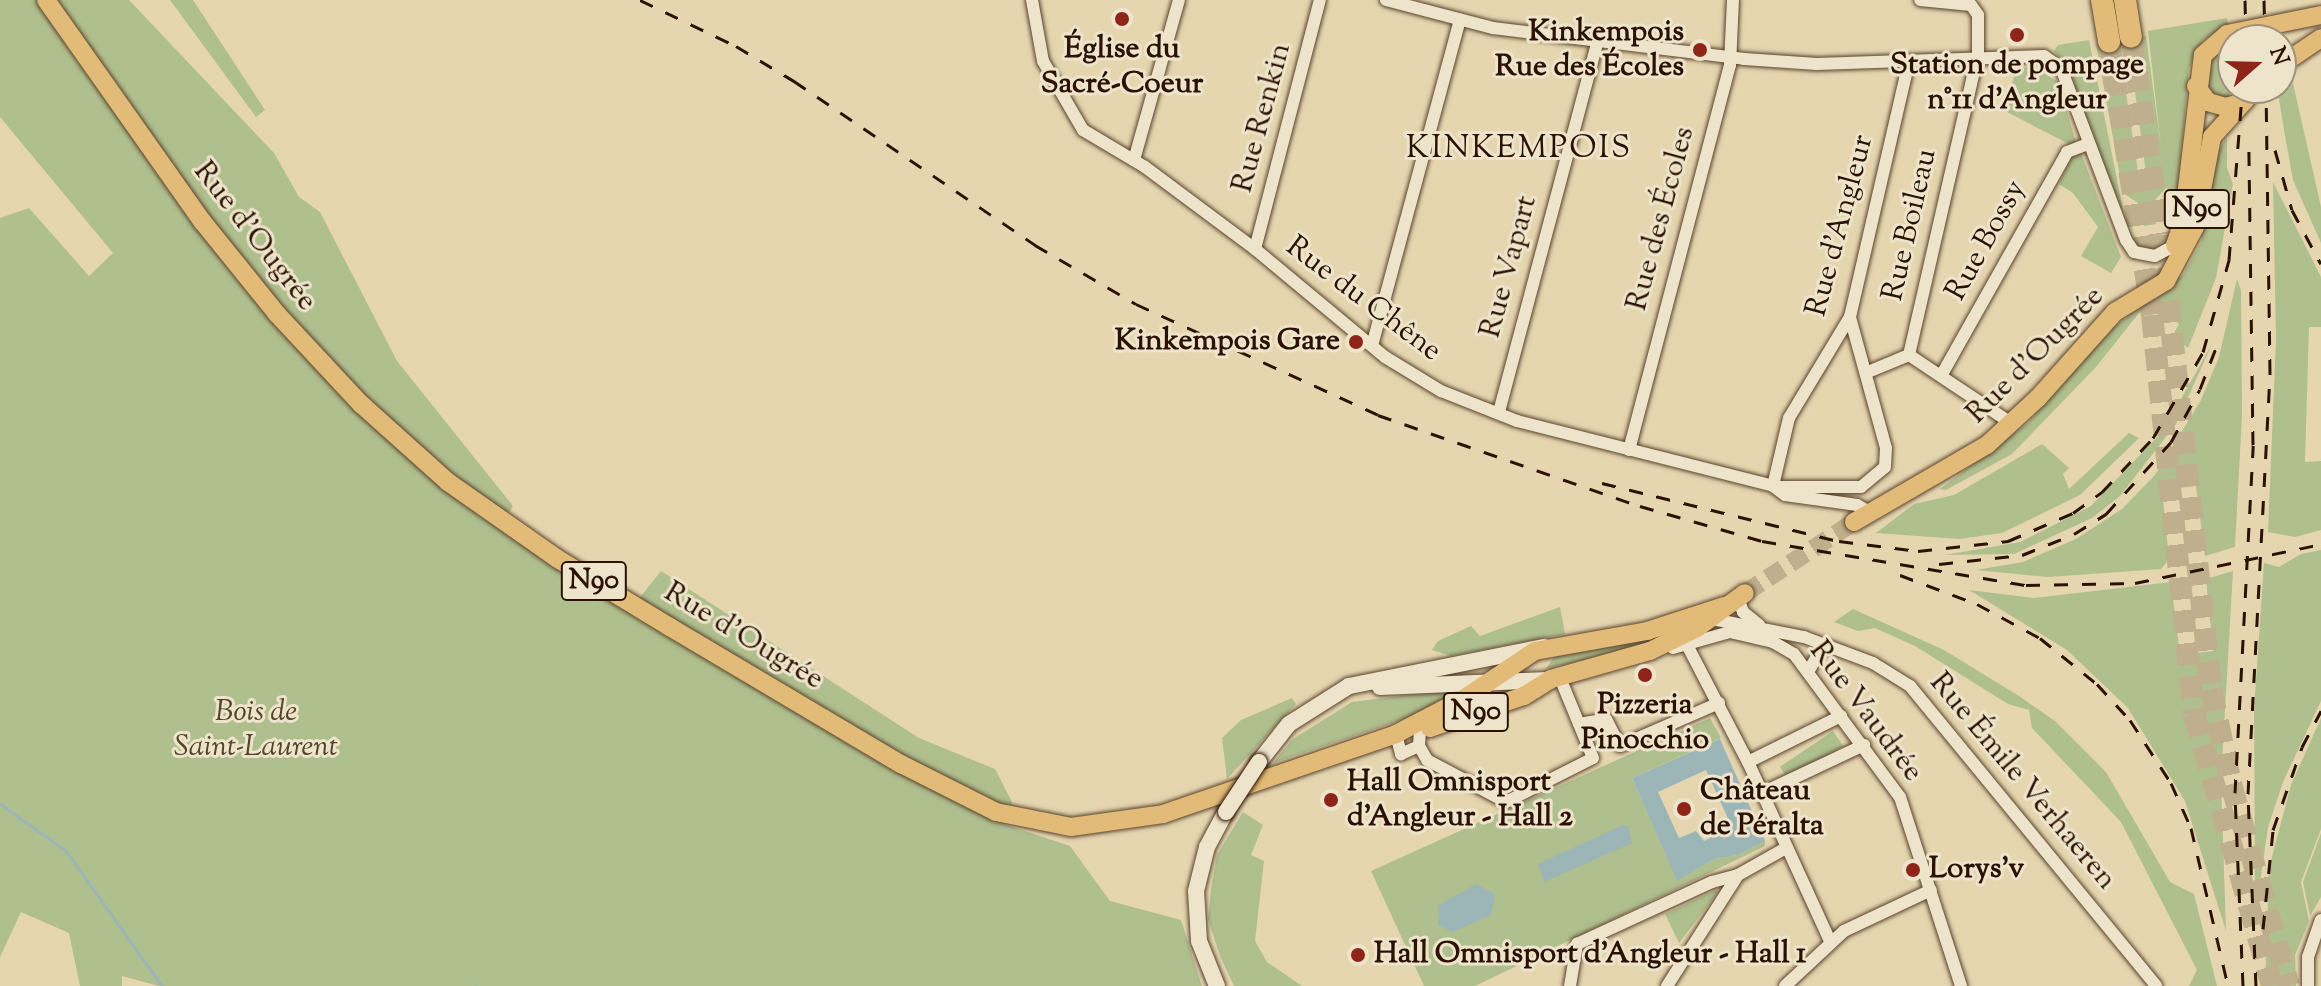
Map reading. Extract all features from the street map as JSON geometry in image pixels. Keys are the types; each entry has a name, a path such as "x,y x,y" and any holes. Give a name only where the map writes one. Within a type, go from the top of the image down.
{"highway":[{"path":"2102,0 2120,39 2125,0"}],"main road":[{"name":"Rue d'Ougrée","path":"46,0 237,266 326,367 407,446 558,559 901,764 1007,816 1043,824 1103,826 1163,814 1396,734 1491,682 1525,656 1690,618 1730,604"},
{"name":"Rue d'Ougrée","path":"2287,24 2321,15"},
{"path":"2297,54 2321,38"},
{"name":"Rue d'Ougrée","path":"1861,517 1957,465 2011,423 2104,322 2133,300 2171,258 2183,222 2196,86 2203,55 2217,40"},
{"path":"2196,86 2208,102 2226,107 2236,104"},
{"name":"Rue d'Ougrée","path":"2133,300 2160,287 2180,263 2195,227 2212,137 2239,104"},
{"name":"Rue d'Ougrée","path":"1396,734 1420,739 1556,679 1650,651 1730,604"},
{"path":"1217,986 1199,941 1196,891 1207,847 1259,762 1289,724 1362,681 1537,646 1553,648 1541,667 1556,679"},
{"path":"1332,697 1398,685 1556,679"}],"street":[{"name":"Rue du Chêne","path":"1032,0 1037,45 1071,115 1107,147 1134,160 1255,249 1330,315 1373,342 1385,357 1441,391 1499,412 1629,450 1774,486 1785,495 1857,505 1861,517"},
{"path":"1134,160 1179,0"},
{"name":"Rue Renkin","path":"1255,249 1320,0"},
{"path":"1386,0 1460,20 1597,43 1731,58 1817,64 2044,56 2061,68 2088,144 2134,252 2155,256 2174,246"},
{"name":"Rue des Écoles","path":"1629,450 1731,58 1733,0"},
{"name":"Rue Boileau","path":"1909,355 1976,60 1978,15 1971,5 1920,0"},
{"path":"1373,342 1460,20"},
{"name":"Rue Vapart","path":"1499,412 1597,43"},
{"name":"Rue d'Angleur","path":"1774,486 1789,418 1850,317 1909,61"},
{"name":"Rue Bossy","path":"1941,376 2067,152 2088,144"},
{"path":"1774,486 1861,487 1881,474 1888,457 1868,372 1850,317"},
{"path":"1868,372 1909,355 2011,423"},
{"path":"1730,604 1762,626"},
{"name":"Rue Émile Verhaeren","path":"1730,604 1762,626 1824,644 1895,674 1921,696 2156,986"},
{"name":"Rue Vaudrée","path":"1650,651 1730,632 1773,642 1794,654 1900,797 1959,985"},
{"path":"1794,654 1804,637"},
{"path":"1686,643 1748,762 1830,941"},
{"path":"1808,672 1824,644"},
{"path":"1420,739 1427,760 1506,802 1593,758 1556,679"},
{"path":"1579,724 1606,719 1620,746 1719,703"},
{"path":"1748,762 1841,716"},
{"path":"1762,793 1864,745"},
{"path":"1570,986 1577,944 1712,882 1738,875 1786,848"},
{"path":"1667,986 1738,875"},
{"path":"1785,986 1830,941 1869,915 1931,890"},
{"path":"2308,986 2308,957 2321,920"}],"green space":[{"name":"Bois de Saint-Laurent","path":"0,0 129,0 274,153 299,197 320,212 397,361 513,506 501,526 629,611 661,571 919,738 995,769 1012,802 1004,824 1070,846 1110,901 1181,920 1202,986 159,986 122,976 122,986 80,986 69,933 21,912 0,957 0,218 29,208 89,276 113,253 0,117"},
{"path":"170,0 193,0 265,110 256,117"},
{"path":"2227,18 2228,24 2217,24 2217,32 2203,40 2189,68 2175,221 2171,223 2167,187 2155,200 2156,224 2144,226 2138,203 2123,193 2096,44 2118,41 2141,191 2148,189 2128,39 2146,36 2161,147 2148,31"},
{"path":"2089,40 2127,229 2072,80 2073,72 2054,51 2058,45"},
{"path":"2217,54 2217,99 2203,83 2207,63"},
{"path":"2033,66 2058,82 2076,142 2069,144 2007,112 2015,70"},
{"path":"2297,101 2321,207 2321,243 2293,180 2280,104 2297,104"},
{"path":"2227,137 2227,168 2233,184 2216,278 2188,348 2173,335 2179,324 2159,307 2139,313 2096,367 2012,454 1946,490 1940,489 2028,423 2109,331 2183,275 2201,242 2216,154"},
{"path":"2081,153 2121,257 2111,273 2081,256 2098,227 2073,193 2059,184 2071,157"},
{"path":"2273,182 2321,277 2321,327 2309,327 2305,462 2321,461 2321,530 2295,537 2268,532 2276,340"},
{"path":"2237,279 2241,290 2242,415 2235,547 2205,556 2196,486 2162,490 2169,559 2161,569 2048,577 1976,570 2023,562 2076,539 2122,509 2155,475 2201,400 2219,357"},
{"path":"2212,344 2176,424 2120,496 2092,518 2014,554 1945,555 2020,542 2091,506 2163,431"},
{"path":"2129,433 2139,438 2080,495 2002,533 1959,539 1876,533 1914,504 1954,495 2042,444 2069,468 2063,474 2069,489"},
{"path":"2321,550 2321,701 2283,782 2268,827 2260,882 2255,882 2254,710 2264,563 2279,567 2301,554"},
{"path":"2233,571 2221,780 2226,931 2185,801 2128,708 2067,650 1969,590 2034,598 2171,582 2180,655 2213,651 2206,579"},
{"path":"1560,607 1565,634 1451,656 1432,650 1438,641 1471,626 1480,636"},
{"path":"1853,609 1944,650 2019,696 2055,721 2106,772 2170,882 2194,894 2217,986 2189,986 2197,970 2121,822 2032,728 2029,710 2008,704 1915,646 1875,628 1858,631 1834,622"},
{"path":"1667,634 1655,643 1546,669 1554,657"},
{"path":"1456,689 1457,697 1410,717 1273,763 1293,739 1352,702"},
{"path":"1292,698 1296,704 1227,779 1222,738 1241,720"},
{"path":"1710,718 1721,738 1632,778 1677,880 1714,859 1738,855 1765,841 1765,846 1475,986 1424,986 1371,871"},
{"path":"2321,718 2321,829 2301,882 2309,921 2295,955 2296,986 2265,986 2269,868 2291,785"},
{"path":"1833,731 1843,746 1790,782 1780,767"},
{"path":"1243,812 1263,825 1251,855 1264,861 1255,941 1267,962 1302,986 1234,986 1220,956 1208,919 1211,889 1217,855"},
{"path":"2321,833 2321,897 2310,916 2303,882"},
{"path":"1716,890 1718,892 1679,943 1665,914"}],"water":[{"path":"1720,739 1765,841 1738,855 1714,859 1677,881 1632,778","holes":["1706,770 1730,823 1708,833 1710,838 1704,841 1696,831 1679,838 1658,792"]},
{"path":"1623,825 1628,826 1632,843 1544,882 1538,864"},
{"path":"1476,884 1495,894 1491,915 1453,932 1438,925 1439,905"}],"waterway":[{"path":"0,804 66,851 162,986"}],"tunnel":[{"path":"2131,37 2161,235 2211,689 2231,784 2289,986"},
{"path":"2109,41 2152,315 2194,714 2272,986"},
{"path":"1745,593 1854,522"}],"railway":[{"path":"640,0 736,46 794,81 1035,245 1136,304 1378,415 1640,506 1762,541 2026,585 2135,583 2321,544"},
{"path":"2245,0 2246,24"},
{"path":"2264,0 2265,24"},
{"path":"1602,483 1839,541 1918,551 2008,541 2073,513 2102,492 2153,438 2203,352 2229,260 2241,104"},
{"path":"2256,986 2248,794 2270,373 2266,104"},
{"path":"2243,986 2235,793 2253,445 2249,147"},
{"path":"2275,150 2292,210 2321,264"},
{"path":"1939,564 2022,555 2074,534 2106,514 2171,442 2200,389 2219,340"},
{"path":"1900,575 1977,604 2040,638 2097,684 2130,720 2171,783 2191,828 2228,986"},
{"path":"2263,929 2273,830 2302,747 2321,711"}],"place":[{"name":"Église du Sacré-Coeur","path":"1122,19"},
{"name":"Station de pompage n°11 d'Angleur","path":"2017,35"},
{"name":"Kinkempois Rue des Écoles","path":"1700,50"},
{"name":"Kinkempois Gare","path":"1356,342"},
{"name":"Pizzeria Pinocchio","path":"1645,675"},
{"name":"Hall Omnisport d'Angleur - Hall 2","path":"1331,800"},
{"name":"Château de Péralta","path":"1684,809"},
{"name":"Lorys'v","path":"1913,870"},
{"name":"Hall Omnisport d'Angleur - Hall 1","path":"1358,955"}],"district":[{"name":"KINKEMPOIS","path":"1519,149"}]}
